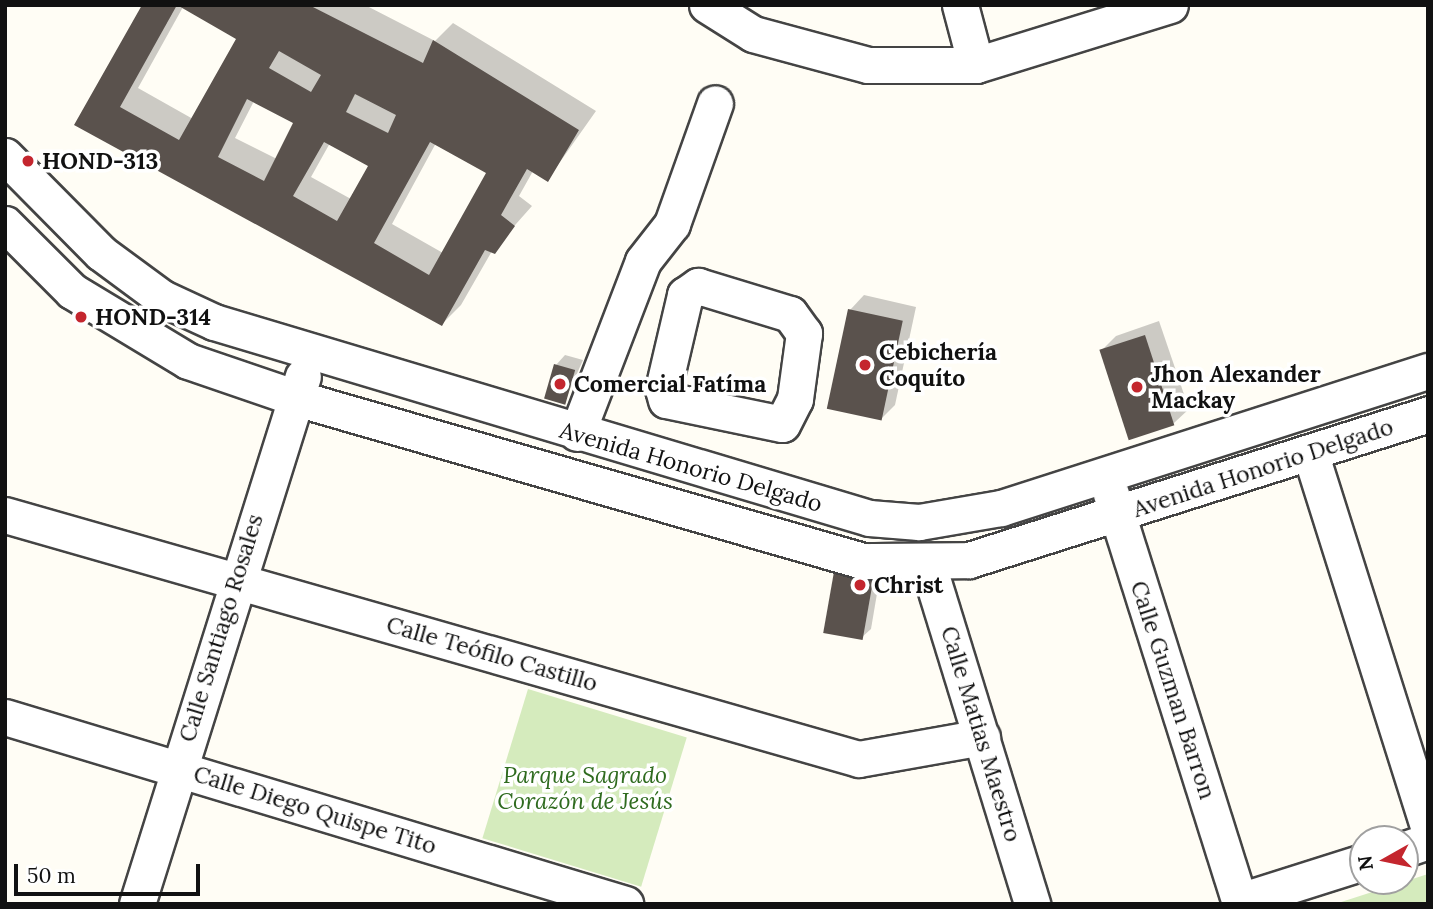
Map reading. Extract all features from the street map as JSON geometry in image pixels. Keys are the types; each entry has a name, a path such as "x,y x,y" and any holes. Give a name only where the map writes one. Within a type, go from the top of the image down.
{"street":[{"path":"707,5 753,34 868,65 976,65 1170,5"},
{"path":"960,5 976,65"},
{"path":"577,433 643,261 672,224 715,103"},
{"name":"Avenida Honorio Delgado","path":"5,156 100,253 162,298 310,354 869,518 919,522 962,517 1105,477 1428,371"},
{"name":"Avenida Honorio Delgado","path":"5,224 72,291 127,330 188,361 296,398 863,561 928,565 969,561 1428,414"},
{"path":"698,286 790,314 804,333 795,399 782,424 742,421 666,400 663,389 685,295 698,286"},
{"name":"Calle Santiago Rosales","path":"137,904 235,580 310,354"},
{"path":"721,476 742,421"},
{"path":"1310,453 1428,827"},
{"name":"Calle Guzman Barron","path":"1105,477 1240,903"},
{"name":"Calle Teófilo Castillo","path":"5,514 859,759 982,737"},
{"name":"Calle Matias Maestro","path":"928,565 1032,904"},
{"name":"Calle Diego Quispe Tito","path":"5,717 625,904"},
{"path":"1240,903 1349,867"}],"green space":[{"name":"Parque Sagrado Corazón de Jesús","path":"528,689 687,738 641,887 482,838"},
{"path":"1428,874 1428,904 1335,904 1363,895 1419,895 1419,877"}],"building":[{"path":"142,5 177,5 309,5 423,63 433,40 579,130 548,182 527,169 501,215 515,226 495,254 485,250 442,326 74,125","holes":["177,5 236,39 179,140 120,107","279,51 321,75 311,92 269,68","355,94 396,115 388,133 346,112","247,99 293,123 264,181 218,157","324,142 368,166 337,221 293,196","430,142 486,173 429,275 374,243"]},
{"name":"Cebichería Coquíto","path":"848,309 903,321 882,420 827,409"},
{"name":"Jhon Alexander Mackay","path":"1145,335 1174,425 1129,440 1099,350"},
{"name":"Comercial Fatíma","path":"554,364 575,370 565,405 544,399"},
{"path":"835,566 874,573 863,640 823,633"}],"place":[{"name":"HOND-313","path":"28,161"},
{"name":"HOND-314","path":"81,317"},
{"name":"Cebichería Coquíto","path":"865,365"},
{"name":"Comercial Fatíma","path":"560,384"},
{"name":"Jhon Alexander Mackay","path":"1137,387"},
{"name":"Christ","path":"860,585"}]}
